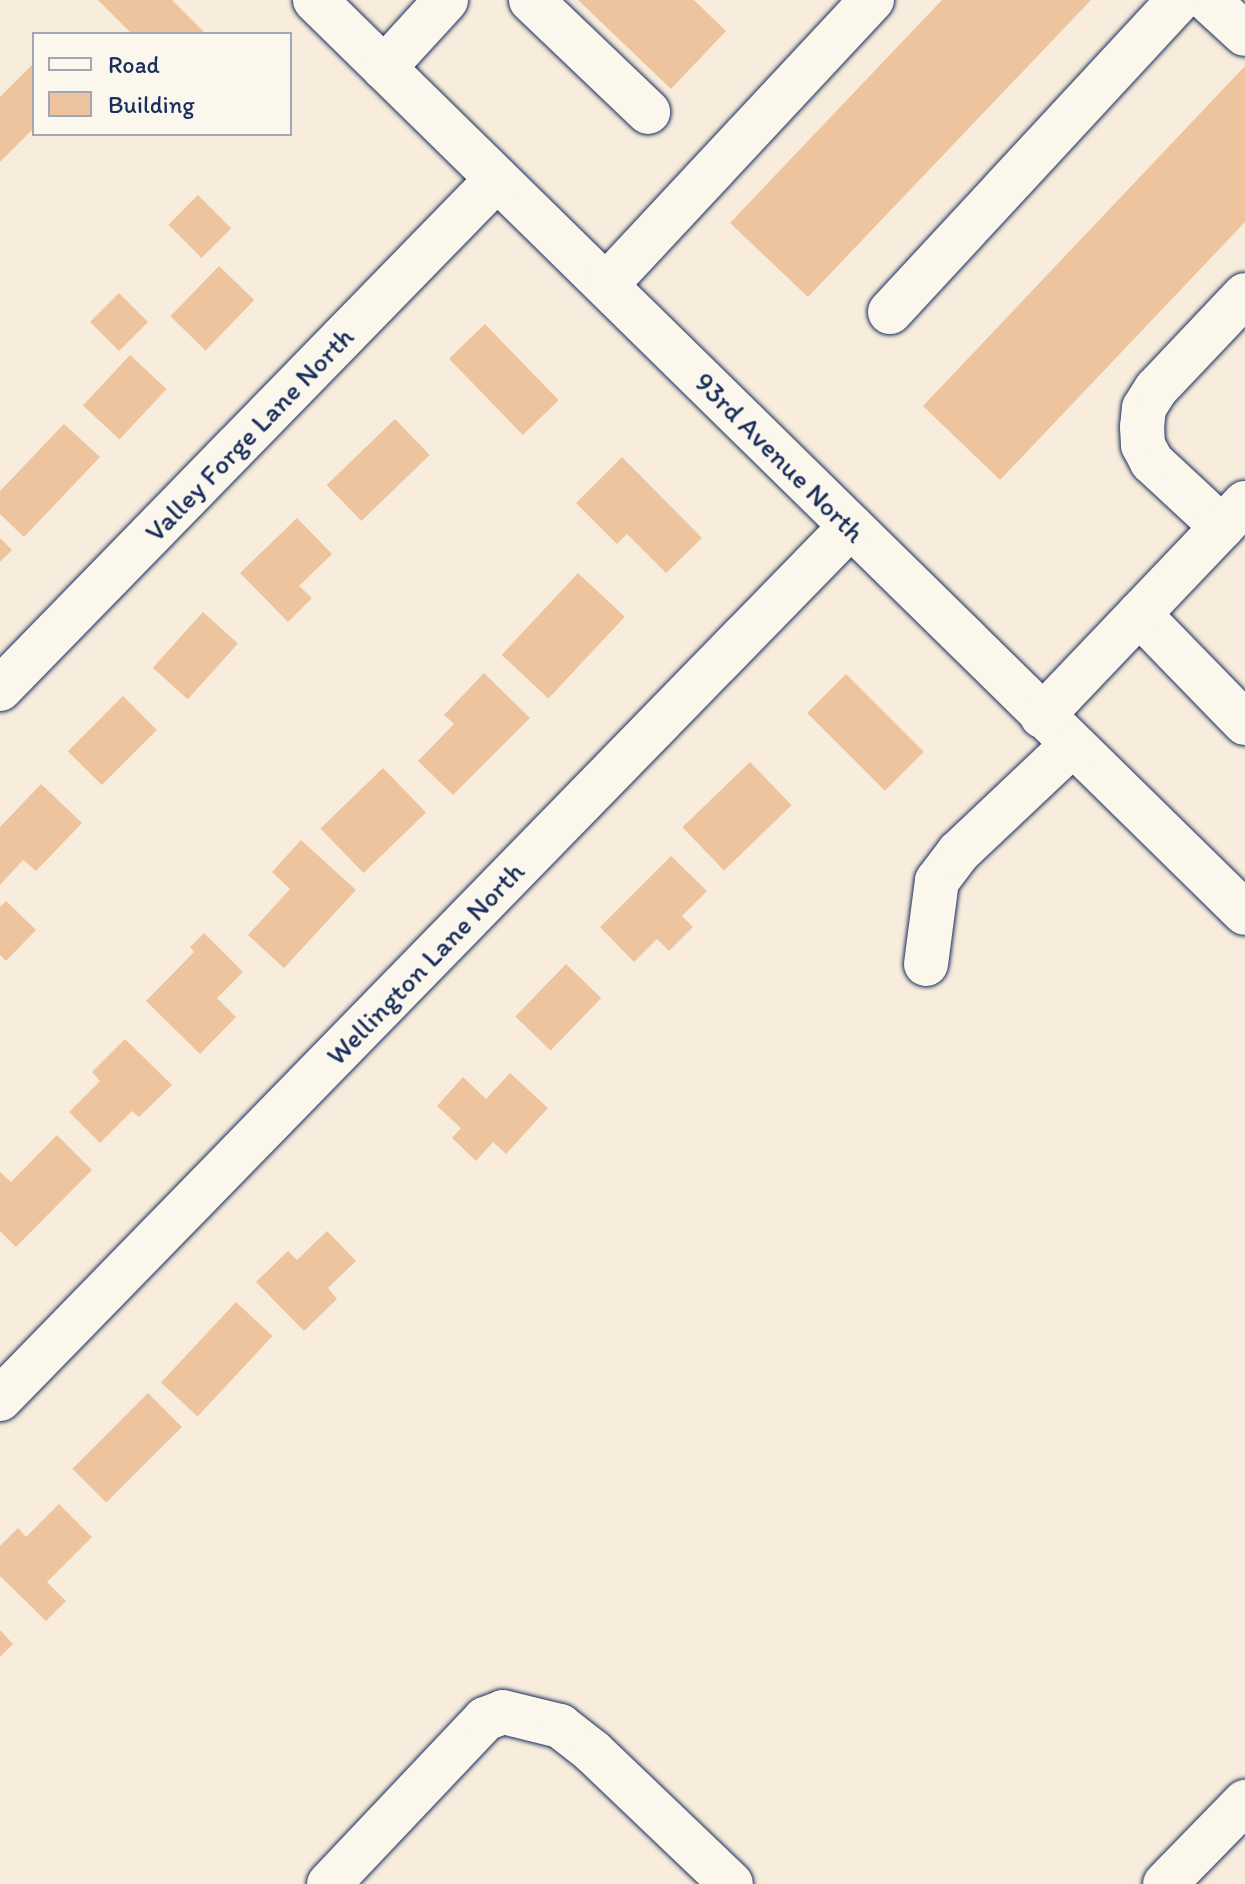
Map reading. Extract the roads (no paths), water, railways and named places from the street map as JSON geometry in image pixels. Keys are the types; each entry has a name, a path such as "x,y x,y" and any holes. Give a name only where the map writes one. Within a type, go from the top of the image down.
{"street":[{"name":"93rd Avenue North","path":"315,0 1245,913"},
{"path":"384,68 446,0"},
{"path":"531,0 648,112"},
{"path":"606,285 872,0"},
{"path":"890,312 1179,0"},
{"path":"1208,0 1245,34"},
{"name":"Valley Forge Lane North","path":"0,689 497,179"},
{"path":"926,964 937,881 1057,730 1139,614 1234,515 1152,462 1143,445 1142,427 1144,408 1156,389 1245,295"},
{"name":"Wellington Lane North","path":"0,1399 851,526"},
{"path":"1139,614 1245,723"},
{"path":"329,1884 485,1719 503,1712 560,1726 592,1751 731,1884"},
{"path":"1165,1884 1245,1802"}]}
